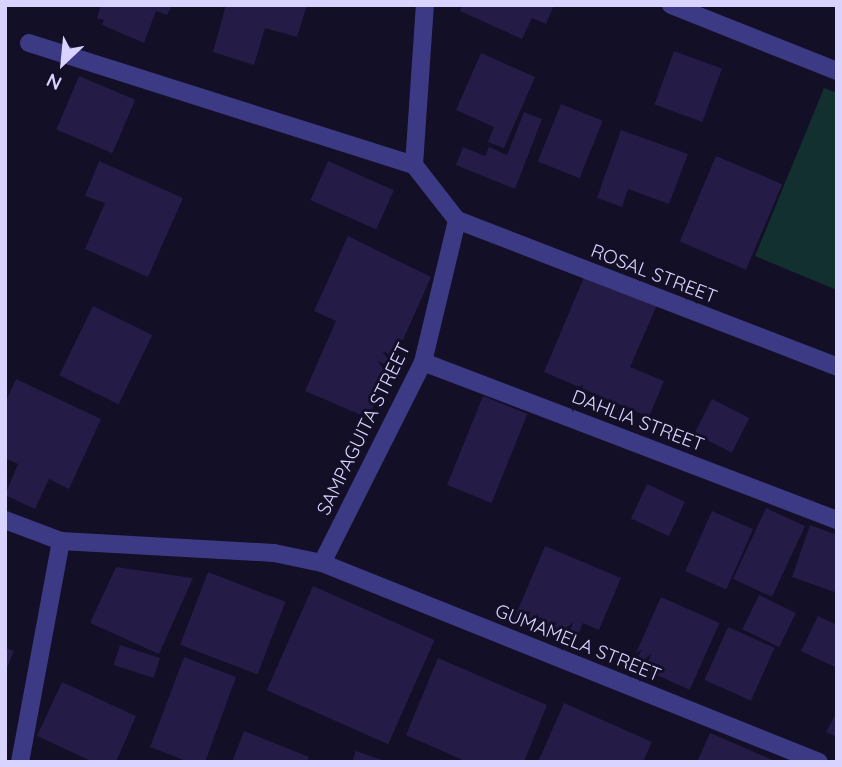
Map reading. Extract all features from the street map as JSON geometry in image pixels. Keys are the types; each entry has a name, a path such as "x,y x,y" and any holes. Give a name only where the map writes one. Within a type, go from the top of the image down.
{"street":[{"path":"415,166 425,5"},
{"path":"671,5 837,71"},
{"path":"29,43 415,166 457,220"},
{"name":"SAMPAGUITA STREET","path":"322,563 423,362 457,220"},
{"name":"ROSAL STREET","path":"457,220 837,367"},
{"name":"DAHLIA STREET","path":"423,362 837,520"},
{"path":"5,520 61,541 274,553 322,563"},
{"path":"20,762 61,541"},
{"name":"GUMAMELA STREET","path":"322,563 819,762"}],"green space":[{"path":"824,88 837,93 837,290 755,256"}],"building":[{"path":"101,5 172,5 167,15 156,11 144,43 102,25 104,20 97,18"},
{"path":"226,5 307,5 297,37 265,28 254,65 213,52"},
{"path":"462,5 554,5 546,24 532,18 522,39 460,11"},
{"path":"674,51 722,68 702,122 655,105"},
{"path":"481,53 535,77 504,148 488,142 494,127 456,110"},
{"path":"79,76 135,100 112,153 56,129"},
{"path":"561,104 603,121 579,178 538,161"},
{"path":"524,112 542,119 515,189 456,165 463,147 485,156 489,147 507,155"},
{"path":"621,130 688,154 669,204 628,189 622,207 597,198"},
{"path":"716,156 782,184 746,270 680,242"},
{"path":"99,161 183,198 148,277 85,249 105,203 85,196"},
{"path":"328,161 394,190 376,230 311,200"},
{"path":"348,236 431,277 368,418 305,391 336,321 314,311"},
{"path":"585,275 657,305 630,367 664,381 649,417 544,372"},
{"path":"93,306 152,335 119,404 59,375"},
{"path":"16,379 101,419 69,489 49,479 35,509 5,495 18,464 5,458 5,403"},
{"path":"483,396 528,414 492,503 447,485"},
{"path":"712,399 749,418 732,453 694,434"},
{"path":"647,484 685,502 669,536 631,518"},
{"path":"766,508 805,526 772,597 733,579"},
{"path":"712,511 753,529 726,590 685,571"},
{"path":"810,525 837,535 837,593 792,577"},
{"path":"545,546 621,578 599,630 583,623 574,645 514,619"},
{"path":"116,567 193,578 159,654 90,623"},
{"path":"208,572 285,602 258,675 180,645"},
{"path":"313,586 435,640 388,744 267,690"},
{"path":"759,595 796,613 779,647 742,629"},
{"path":"661,597 719,623 690,690 631,664"},
{"path":"818,616 837,625 837,668 801,651"},
{"path":"728,627 775,648 751,701 704,680"},
{"path":"120,645 160,658 153,678 114,665"},
{"path":"5,648 14,651 5,672"},
{"path":"184,657 236,677 205,762 189,762 150,747"},
{"path":"438,658 547,705 524,762 467,762 406,735"},
{"path":"62,682 136,716 116,762 93,762 37,736"},
{"path":"564,703 652,742 643,762 538,762"},
{"path":"837,712 837,737 826,732"},
{"path":"244,731 309,757 307,762 232,762"},
{"path":"710,733 777,762 697,762"},
{"path":"356,751 385,761 385,762 352,762"}]}
